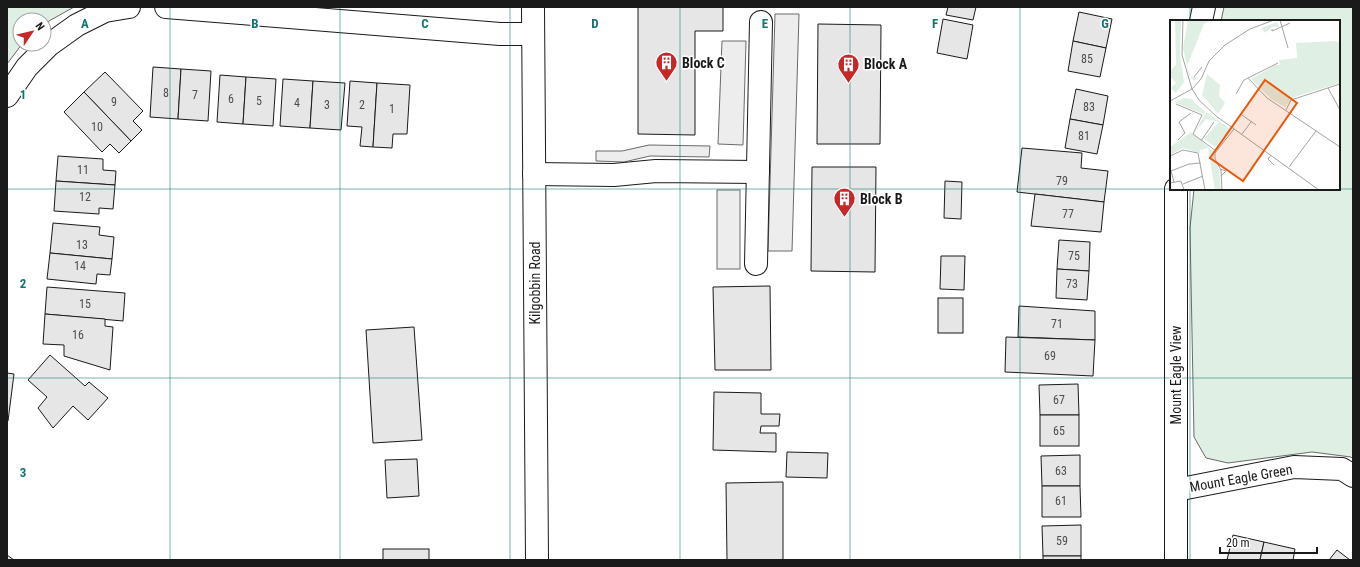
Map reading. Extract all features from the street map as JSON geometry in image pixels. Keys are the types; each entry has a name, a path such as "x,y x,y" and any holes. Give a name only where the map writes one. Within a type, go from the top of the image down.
{"street":[{"path":"7,96 27,67 49,45 77,25 105,11 129,7"},
{"path":"166,7 500,34 532,34"},
{"name":"Kilgobbin Road","path":"533,7 537,560"},
{"path":"1201,20 1204,7"},
{"path":"756,264 761,22"},
{"path":"534,174 614,175 656,170 758,172"},
{"name":"Mount Eagle View","path":"1176,190 1176,560"},
{"name":"Mount Eagle Green","path":"1176,490 1294,467 1342,469 1353,476"}],"green space":[{"path":"7,7 74,7 52,19 52,12 12,12 12,52 16,52 7,64"},
{"path":"1224,7 1353,7 1353,459 1351,457 1312,452 1228,463 1206,458 1194,437 1190,228 1194,190 1340,190 1340,20 1221,20"}],"shaded area":[{"path":"775,14 799,14 792,251 768,251"},
{"path":"722,41 746,41 743,145 718,144"},
{"path":"649,145 710,146 709,157 650,156 624,162 596,161 596,151 622,151"},
{"path":"717,190 740,190 740,269 717,269"}],"building":[{"name":"Block C","path":"638,7 723,7 723,31 695,31 695,135 638,134"},
{"path":"948,7 976,7 973,20 946,15"},
{"path":"1079,12 1112,19 1106,48 1073,41"},
{"path":"943,19 973,25 967,59 937,53"},
{"name":"Block A","path":"818,24 881,25 880,144 817,144"},
{"path":"1073,41 1106,48 1100,77 1068,71"},
{"path":"153,67 181,69 178,119 150,117"},
{"path":"181,69 211,71 208,121 178,119"},
{"path":"105,72 143,111 133,121 142,130 131,141 84,92"},
{"path":"220,75 246,77 243,124 217,122"},
{"path":"246,77 276,79 273,126 243,124"},
{"path":"283,79 313,81 310,128 280,126"},
{"path":"313,81 345,83 341,130 310,128"},
{"path":"350,81 377,83 373,147 360,146 362,127 347,126"},
{"path":"377,83 410,85 407,134 393,134 392,148 373,147"},
{"path":"1076,89 1108,96 1103,125 1070,119"},
{"path":"84,92 131,141 119,153 110,144 102,152 64,112"},
{"path":"1070,119 1103,125 1097,154 1065,148"},
{"path":"1022,148 1082,153 1081,168 1108,171 1104,202 1017,192"},
{"path":"58,156 103,159 103,170 116,171 115,185 56,181"},
{"name":"Block B","path":"812,167 876,167 875,272 811,271"},
{"path":"56,181 115,185 113,209 99,208 99,214 54,211"},
{"path":"945,181 962,182 961,219 944,218"},
{"path":"1035,194 1104,202 1101,232 1031,226"},
{"path":"53,223 100,227 99,235 114,237 112,259 50,253"},
{"path":"1059,240 1090,242 1089,271 1057,269"},
{"path":"50,253 112,259 110,275 97,274 96,284 47,279"},
{"path":"941,256 965,256 964,290 940,289"},
{"path":"1057,269 1089,271 1087,300 1056,298"},
{"path":"770,286 771,370 715,370 713,287"},
{"path":"47,287 125,293 123,321 45,314"},
{"path":"938,298 963,298 963,333 938,333"},
{"path":"1019,306 1095,311 1095,340 1018,337"},
{"path":"45,314 105,319 105,326 113,327 110,370 64,356 64,345 43,344"},
{"path":"414,327 422,440 373,443 366,330"},
{"path":"1006,337 1095,340 1093,376 1005,372"},
{"path":"50,355 85,386 89,382 108,398 88,420 73,406 53,428 38,408 47,397 28,380"},
{"path":"7,373 14,374 8,421 7,421"},
{"path":"1078,384 1079,415 1040,415 1039,385"},
{"path":"714,392 761,393 761,414 780,414 779,426 761,426 760,433 776,433 776,452 713,450"},
{"path":"1040,415 1079,415 1079,446 1040,446"},
{"path":"787,452 828,453 827,478 786,477"},
{"path":"1080,455 1080,486 1042,486 1041,456"},
{"path":"417,459 419,496 387,498 385,460"},
{"path":"783,482 783,560 727,560 726,483"},
{"path":"1042,486 1080,486 1081,517 1042,517"},
{"path":"1081,525 1081,556 1043,556 1042,526"},
{"path":"1233,535 1264,542 1260,560 1227,560"},
{"path":"1264,542 1295,549 1293,560 1260,560"},
{"path":"383,549 429,549 429,560 383,560"},
{"path":"1337,550 1350,560 1329,560"},
{"path":"7,555 14,560 7,560"},
{"path":"1043,556 1081,556 1081,560 1043,560"}],"place":[{"name":"Block C","path":"666,82"},
{"name":"Block A","path":"849,84"},
{"name":"Block B","path":"844,218"}]}
